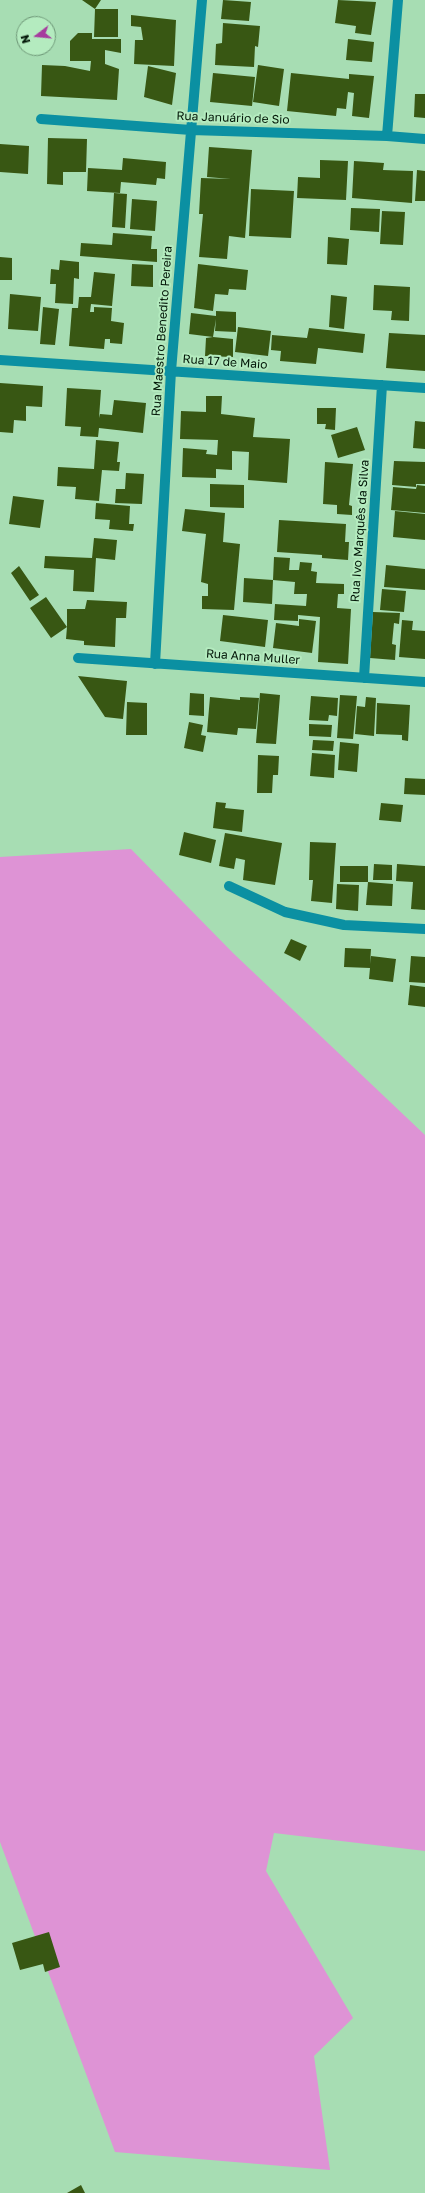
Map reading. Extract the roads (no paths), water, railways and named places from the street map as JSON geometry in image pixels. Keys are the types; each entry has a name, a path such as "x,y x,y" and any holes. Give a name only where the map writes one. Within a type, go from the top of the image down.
{"street":[{"name":"Rua Maestro Benedito Pereira","path":"155,664 171,372 202,0"},
{"path":"386,136 398,0"},
{"name":"Rua Januário de Sio","path":"41,119 191,130 386,136 425,139"},
{"name":"Rua 17 de Maio","path":"0,360 425,388"},
{"name":"Rua Ivo Marquês da Silva","path":"364,678 382,385"},
{"name":"Rua Anna Muller","path":"78,658 425,682"},
{"path":"229,886 285,912 344,926 425,929"}]}
